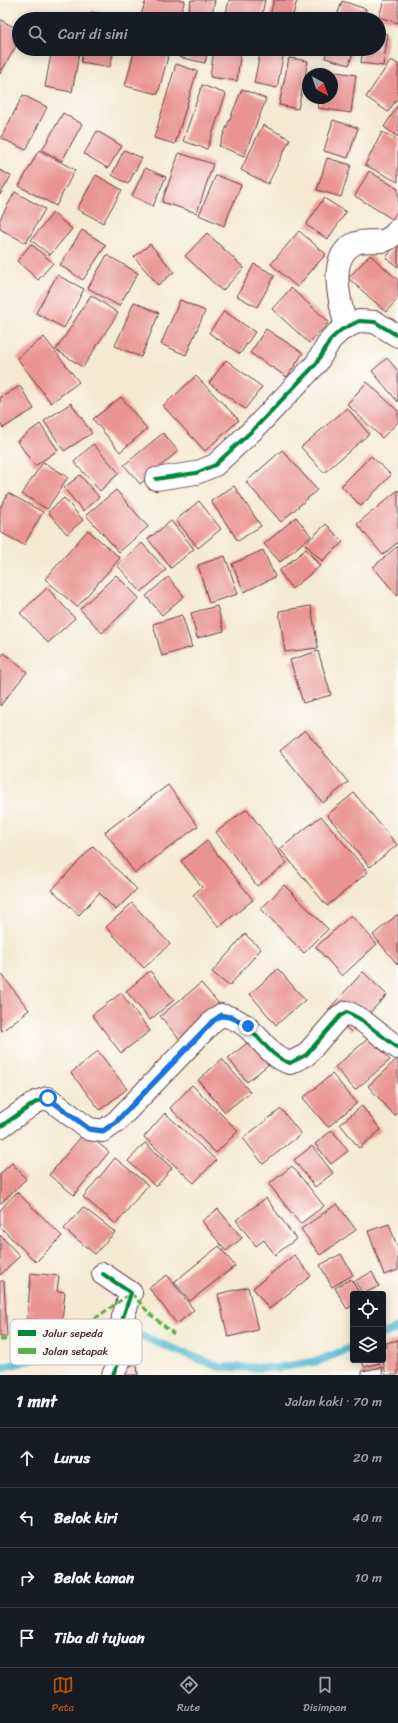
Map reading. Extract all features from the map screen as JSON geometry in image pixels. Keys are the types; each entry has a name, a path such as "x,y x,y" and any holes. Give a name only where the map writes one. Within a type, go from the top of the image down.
{"street":[{"path":"346,328 338,294 336,277 338,265 346,250 357,243 383,242 398,230"},
{"path":"156,479 196,473 215,465 255,428 316,364 331,339 346,328 359,321 375,322 398,336"},
{"path":"0,1126 36,1102 48,1098 89,1129 103,1131 116,1122 213,1021 221,1016 232,1017 248,1026 282,1061 290,1063 306,1055 340,1016 347,1012 360,1019 398,1048"},
{"path":"103,1274 131,1293 123,1319"}],"building":[{"path":"146,0 185,0 181,12 142,12"},
{"path":"191,0 215,0 212,12 188,12"},
{"path":"229,0 265,0 262,12 226,12"},
{"path":"274,0 297,0 294,12 271,12"},
{"path":"384,0 398,0 398,23 386,19 386,12 380,12"},
{"path":"342,1 366,9 365,12 338,12"},
{"path":"1,20 12,26 12,53 0,74"},
{"path":"386,34 388,34 386,47"},
{"path":"51,56 79,56 72,92 45,87"},
{"path":"82,56 112,56 110,67 81,62"},
{"path":"133,56 168,56 158,94 125,86"},
{"path":"179,56 206,56 205,63"},
{"path":"213,56 240,56 237,81 210,77"},
{"path":"260,56 283,56 277,88 254,83"},
{"path":"325,56 352,56 349,65 325,58"},
{"path":"362,56 385,56 383,66 361,63"},
{"path":"289,58 308,61 307,68 302,68 302,90 298,109 279,105"},
{"path":"391,60 398,64 398,97 388,112 366,97"},
{"path":"176,64 197,71 175,144 154,138"},
{"path":"338,72 356,75 351,113 318,108 319,104 338,104"},
{"path":"202,85 226,94 207,149 183,141"},
{"path":"242,89 266,99 244,156 219,146"},
{"path":"23,95 47,107 26,150 1,138"},
{"path":"398,105 398,137 384,127"},
{"path":"63,113 82,124 62,161 42,150"},
{"path":"333,120 358,128 348,158 324,151"},
{"path":"263,125 290,139 268,184 241,170"},
{"path":"97,131 122,146 108,168 84,154"},
{"path":"382,132 398,140 398,182 365,165"},
{"path":"39,150 75,170 56,206 19,186"},
{"path":"124,150 142,158 128,184 112,175"},
{"path":"179,153 213,164 197,213 162,202"},
{"path":"327,158 351,165 341,197 317,190"},
{"path":"145,168 166,177 153,206 132,196"},
{"path":"0,170 11,176 0,195"},
{"path":"369,171 398,189 398,210 392,219 355,196"},
{"path":"96,175 122,190 103,223 77,209"},
{"path":"216,175 241,185 224,226 199,215"},
{"path":"15,192 45,209 26,243 0,229 0,219"},
{"path":"324,198 346,212 328,239 306,225"},
{"path":"53,213 72,229 50,255 31,240"},
{"path":"82,230 106,245 83,280 60,265"},
{"path":"299,231 326,254 297,287 271,264"},
{"path":"207,233 244,268 222,291 185,256"},
{"path":"398,240 398,267 386,258"},
{"path":"31,244 53,263 38,280 17,261"},
{"path":"150,244 174,272 158,285 134,257"},
{"path":"107,255 138,273 119,306 88,288"},
{"path":"370,255 398,280 398,298 386,312 348,278"},
{"path":"254,264 275,275 257,307 237,296"},
{"path":"57,275 84,289 64,328 36,313"},
{"path":"291,288 329,322 309,343 272,309"},
{"path":"91,295 118,313 83,367 56,350"},
{"path":"180,300 205,311 186,355 161,344"},
{"path":"134,302 159,313 141,357 115,346"},
{"path":"224,311 255,332 240,354 209,333"},
{"path":"266,329 303,353 287,377 250,353"},
{"path":"44,337 79,382 51,403 17,358"},
{"path":"387,358 398,371 398,402 372,371"},
{"path":"226,360 262,387 245,409 209,383"},
{"path":"196,376 239,420 205,451 163,406"},
{"path":"367,382 398,411 398,422 382,438 347,404"},
{"path":"20,386 34,409 3,428 0,423 0,398"},
{"path":"121,397 147,429 120,452 93,419"},
{"path":"71,403 92,433 64,451 44,421"},
{"path":"347,408 369,434 324,473 301,447"},
{"path":"40,424 58,450 35,466 17,441"},
{"path":"163,433 178,451 140,484 124,465"},
{"path":"93,444 119,473 100,491 74,462"},
{"path":"282,450 317,490 281,522 246,482"},
{"path":"371,456 391,475 361,506 341,486"},
{"path":"43,462 68,477 47,509 22,494"},
{"path":"80,475 99,497 83,511 64,488"},
{"path":"234,486 261,526 238,541 211,501"},
{"path":"116,490 148,527 119,552 86,515"},
{"path":"398,490 398,542 383,555 357,524"},
{"path":"8,493 43,512 24,545 0,532 0,508"},
{"path":"64,498 83,520 67,534 48,512"},
{"path":"199,501 221,529 198,548 176,520"},
{"path":"296,517 311,536 280,562 264,544"},
{"path":"171,521 194,549 171,568 148,539"},
{"path":"326,524 343,542 322,561 305,544"},
{"path":"88,530 120,558 77,607 45,579"},
{"path":"142,543 166,570 141,592 117,565"},
{"path":"398,546 398,596 373,567"},
{"path":"306,549 320,566 292,589 279,571"},
{"path":"263,550 275,577 244,592 232,564"},
{"path":"225,556 238,594 209,603 198,565"},
{"path":"116,575 139,598 102,633 80,609"},
{"path":"168,577 184,596 162,615 146,596"},
{"path":"47,588 75,618 48,643 20,613"},
{"path":"217,606 224,631 197,638 191,613"},
{"path":"311,606 318,648 285,652 279,611"},
{"path":"182,615 192,647 162,656 153,624"},
{"path":"318,651 331,695 303,703 290,660"},
{"path":"4,653 27,672 0,706 0,658"},
{"path":"305,730 348,782 323,803 280,751"},
{"path":"168,785 198,826 135,873 105,832"},
{"path":"354,793 397,845 370,867 327,815"},
{"path":"247,809 287,863 257,886 216,832"},
{"path":"321,816 368,872 327,906 280,849"},
{"path":"207,841 253,900 219,927 193,895 202,887 181,861"},
{"path":"93,846 137,889 116,910 99,893 79,915 52,890"},
{"path":"284,885 328,929 304,953 261,909"},
{"path":"132,903 170,944 144,968 106,927"},
{"path":"398,914 398,965 373,935"},
{"path":"351,915 377,944 342,976 316,947"},
{"path":"245,934 261,949 229,986 212,972"},
{"path":"278,969 305,1000 276,1025 250,994"},
{"path":"150,971 174,1000 150,1020 126,991"},
{"path":"0,972 29,1010 2,1031 0,1029"},
{"path":"363,972 387,995 351,1032 328,1010"},
{"path":"201,983 221,1006 180,1040 160,1016"},
{"path":"121,993 150,1031 121,1053 92,1015"},
{"path":"256,1036 275,1059 247,1082 228,1058"},
{"path":"370,1037 390,1060 355,1090 335,1067"},
{"path":"98,1051 127,1089 100,1110 71,1073"},
{"path":"398,1058 398,1112 395,1116 368,1086"},
{"path":"222,1059 250,1092 225,1112 198,1080"},
{"path":"332,1074 357,1103 328,1127 303,1098"},
{"path":"192,1085 238,1131 216,1153 170,1108"},
{"path":"362,1106 381,1130 359,1148 340,1124"},
{"path":"281,1109 301,1134 263,1164 243,1138"},
{"path":"165,1113 216,1160 194,1183 144,1137"},
{"path":"332,1130 348,1151 331,1164 315,1144"},
{"path":"85,1132 109,1152 74,1195 49,1175"},
{"path":"145,1143 172,1168 156,1187 128,1161"},
{"path":"312,1146 333,1173 315,1187 294,1160"},
{"path":"115,1158 148,1185 116,1224 83,1197"},
{"path":"12,1163 26,1179 0,1204 0,1174"},
{"path":"292,1166 324,1206 300,1224 269,1184"},
{"path":"17,1192 62,1236 36,1262 0,1227 0,1210"},
{"path":"266,1198 296,1239 275,1255 264,1240 256,1246 236,1220"},
{"path":"337,1204 356,1230 320,1255 301,1229"},
{"path":"83,1207 115,1232 95,1254 64,1229"},
{"path":"218,1209 242,1238 226,1251 202,1221"},
{"path":"389,1224 398,1249 398,1270 384,1275 368,1231"},
{"path":"0,1235 20,1256 0,1275"},
{"path":"219,1246 235,1266 190,1301 174,1282"},
{"path":"341,1254 353,1275 332,1287 320,1265"},
{"path":"294,1255 311,1276 269,1309 253,1288"},
{"path":"372,1272 379,1286 369,1291 361,1291 355,1281"},
{"path":"31,1273 59,1276 57,1291 65,1292 62,1319 27,1319"},
{"path":"167,1275 194,1310 177,1324 149,1288"},
{"path":"351,1279 358,1291 350,1291 350,1307 347,1309 335,1288"},
{"path":"0,1281 4,1281 7,1337 0,1337"},
{"path":"248,1287 258,1330 228,1337 218,1294"},
{"path":"398,1340 398,1375 386,1375 384,1363 386,1363 386,1343"},
{"path":"363,1363 380,1363 364,1367"},
{"path":"137,1365 138,1375 125,1375 124,1366"},
{"path":"382,1367 383,1375 362,1375 362,1371"}],"waterway":[{"path":"386,1333 398,1328"},
{"path":"142,1337 219,1367 277,1368 318,1361 350,1348"},
{"path":"0,1368 11,1365"}],"marked path":[{"path":"94,1319 131,1293 150,1314 174,1334"},
{"path":"0,1340 10,1339"}],"cycle path":[{"path":"156,479 196,473 215,465 255,428 316,364 331,339 341,330 359,321 375,322 398,336"},
{"path":"0,1127 36,1102 48,1098 89,1129 103,1131 116,1122 213,1021 221,1015 233,1018 243,1024 273,1053 290,1063 306,1055 340,1016 347,1012 360,1019 398,1048"},
{"path":"103,1274 131,1293 123,1319"},
{"path":"113,1375 118,1365"}],"route":[{"path":"48,1098 89,1129 103,1131 116,1122 213,1021 221,1016 232,1017 248,1026"}]}
